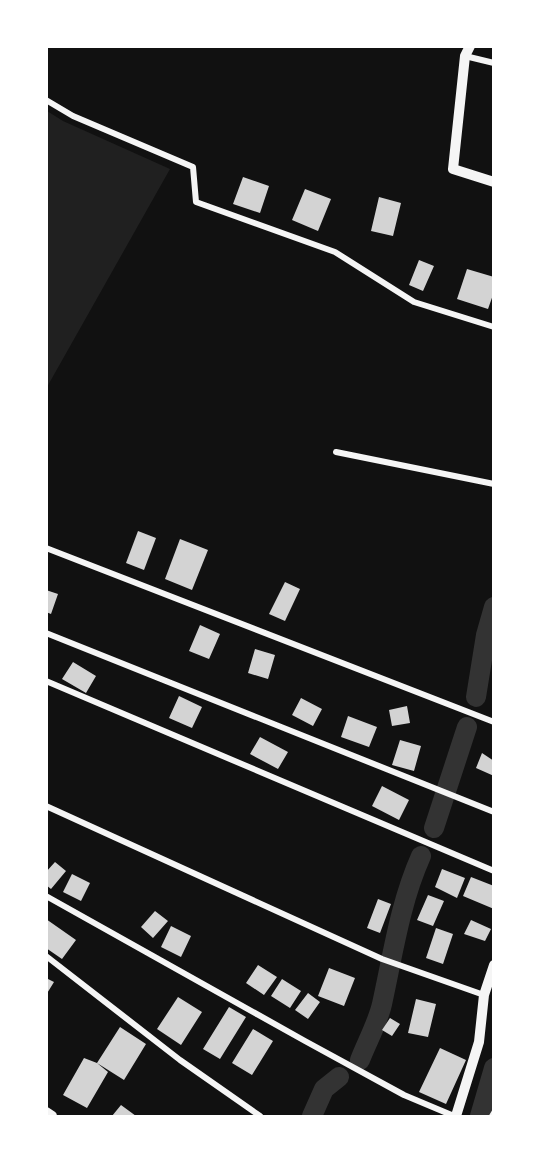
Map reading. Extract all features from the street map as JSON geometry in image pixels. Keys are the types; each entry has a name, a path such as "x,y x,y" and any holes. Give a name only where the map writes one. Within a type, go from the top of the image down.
{"street":[{"path":"494,63 468,52 453,169 494,182"},
{"path":"46,100 73,116 193,167 196,202 335,252 414,303 494,327"},
{"path":"336,452 494,484"},
{"path":"46,548 494,722"},
{"path":"46,633 494,812"},
{"path":"46,681 494,871"},
{"path":"46,806 382,959 484,995"},
{"path":"46,896 404,1095 455,1116 479,1042 484,995 494,965"},
{"path":"46,957 180,1060 260,1116"},
{"path":"46,1112 52,1116"}],"path":[{"path":"491,1116 494,1111"}],"shaded area":[{"path":"47,111 63,121 170,169 47,387"}],"building":[{"path":"243,177 269,186 260,213 233,204"},
{"path":"305,189 331,199 318,231 292,220"},
{"path":"379,197 401,203 393,236 371,231"},
{"path":"419,260 434,266 423,291 409,285"},
{"path":"467,269 494,277 494,292 488,309 457,299"},
{"path":"138,531 156,538 144,570 126,563"},
{"path":"180,539 208,550 192,590 165,579"},
{"path":"285,582 300,589 285,621 269,614"},
{"path":"46,590 58,594 51,614 46,612"},
{"path":"200,625 220,634 209,659 189,651"},
{"path":"255,649 275,655 268,679 248,673"},
{"path":"73,662 96,676 86,693 62,679"},
{"path":"179,696 202,707 192,728 169,718"},
{"path":"301,698 322,709 313,726 292,715"},
{"path":"407,706 410,723 392,726 389,710"},
{"path":"348,716 377,727 369,747 341,737"},
{"path":"260,737 288,752 278,769 250,754"},
{"path":"400,740 421,746 414,771 392,765"},
{"path":"482,753 494,761 494,776 476,768"},
{"path":"382,786 409,800 399,820 372,806"},
{"path":"55,862 66,871 51,889 46,885 46,872"},
{"path":"442,869 465,878 457,898 435,887"},
{"path":"72,874 90,883 81,901 63,892"},
{"path":"471,877 494,886 494,909 463,896"},
{"path":"428,895 444,901 433,926 417,920"},
{"path":"378,899 391,904 380,933 367,928"},
{"path":"155,911 168,921 153,938 141,927"},
{"path":"46,919 76,940 62,959 46,948"},
{"path":"471,920 491,929 485,941 464,934"},
{"path":"171,926 191,936 181,957 161,947"},
{"path":"436,928 453,934 443,964 426,958"},
{"path":"258,965 277,977 264,995 246,983"},
{"path":"329,968 355,978 344,1006 318,996"},
{"path":"46,978 54,982 46,995"},
{"path":"282,979 301,991 290,1008 271,996"},
{"path":"308,993 320,1002 308,1019 295,1010"},
{"path":"178,997 202,1012 181,1045 157,1029"},
{"path":"416,999 436,1004 428,1037 408,1033"},
{"path":"229,1007 246,1017 220,1059 203,1049"},
{"path":"390,1018 400,1024 392,1036 382,1030"},
{"path":"120,1027 146,1044 124,1080 97,1063"},
{"path":"253,1029 273,1041 252,1075 232,1063"},
{"path":"440,1048 466,1060 446,1104 419,1092"},
{"path":"84,1058 97,1063 108,1072 87,1108 63,1095"},
{"path":"121,1105 136,1116 112,1116"}],"waterway":[{"path":"476,697 486,635 494,607"},
{"path":"434,828 467,727"},
{"path":"360,1060 380,1011 402,910 421,856"},
{"path":"480,1116 494,1068"},
{"path":"312,1116 324,1089 339,1077"}]}
